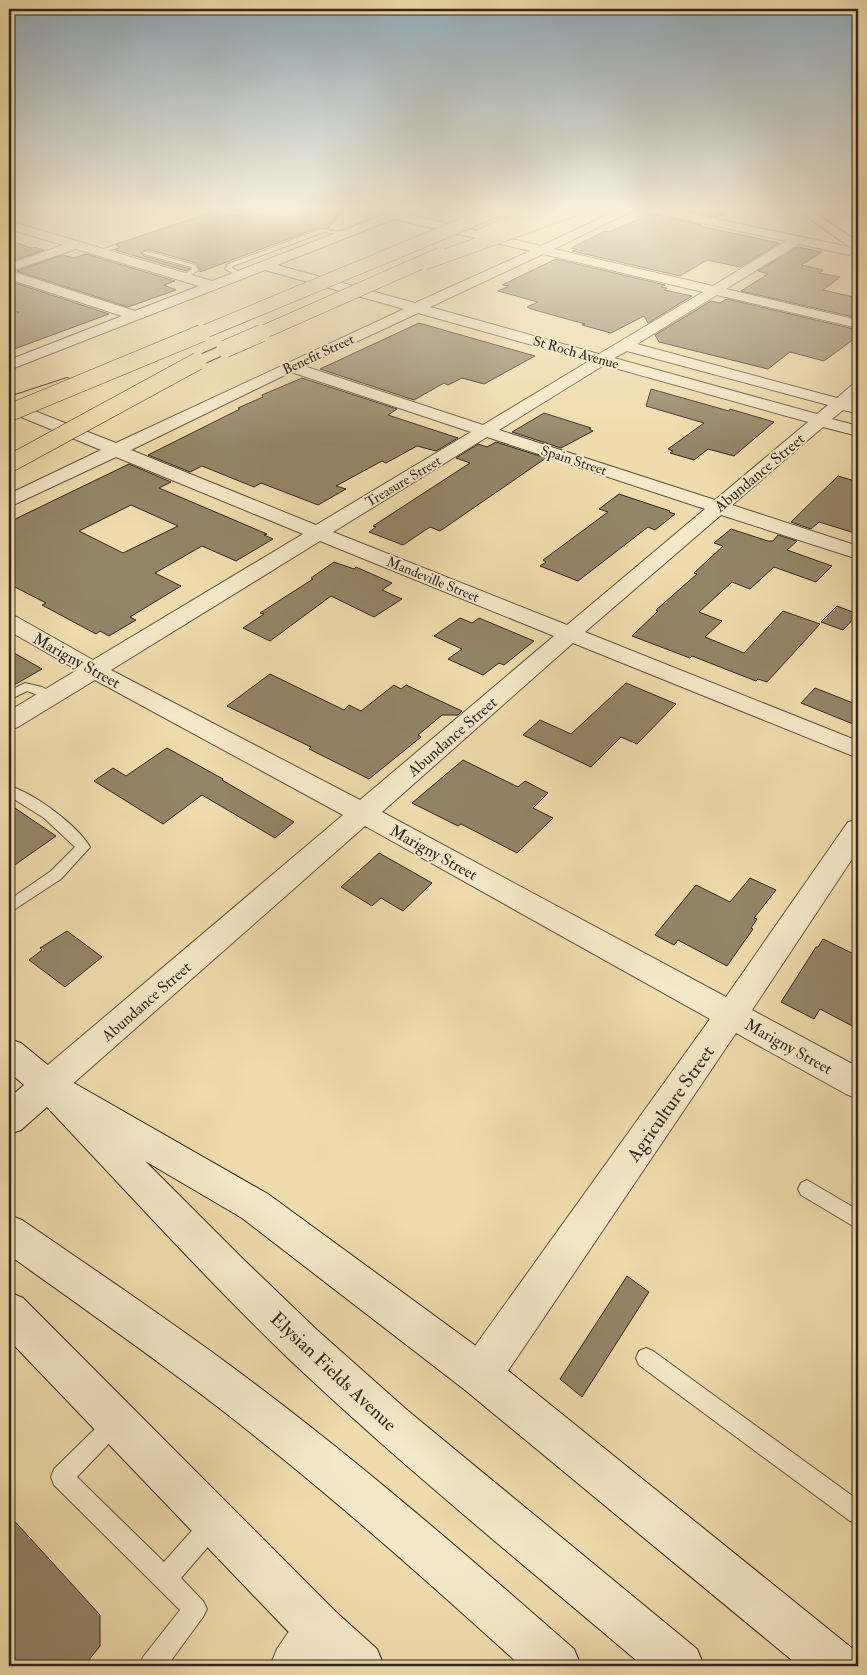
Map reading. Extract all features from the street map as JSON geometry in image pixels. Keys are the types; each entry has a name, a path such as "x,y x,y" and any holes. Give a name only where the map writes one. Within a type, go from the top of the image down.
{"highway":[{"path":"9,413 135,360 297,287"},
{"path":"18,442 365,287"},
{"path":"9,404 135,360"},
{"path":"9,464 198,361"}],"street":[{"path":"47,287 136,316"},
{"path":"9,365 210,287"},
{"name":"St Roch Avenue","path":"342,287 858,431"},
{"name":"Benefit Street","path":"9,501 290,367 463,287"},
{"path":"695,287 858,324"},
{"name":"Treasure Street","path":"9,722 485,430 723,287"},
{"path":"425,291 463,301"},
{"name":"St Roch Avenue","path":"605,340 849,407"},
{"name":"Spain Street","path":"290,367 858,553"},
{"name":"Abundance Street","path":"9,1118 820,420 849,407 858,388"},
{"name":"Mandeville Street","path":"9,404 318,533 858,750"},
{"name":"Marigny Street","path":"9,622 94,670 362,813 858,1084"},
{"name":"Agriculture Street","path":"480,1375 858,829"},
{"name":"Elysian Fields Avenue","path":"9,1053 48,1086 229,1272 303,1344 392,1425 680,1666"},
{"path":"48,1086 255,1206 480,1375 836,1666"},
{"path":"9,1233 161,1339 261,1415 457,1577 557,1666"},
{"path":"9,1312 319,1629 360,1666"},
{"path":"294,1666 319,1629"}],"lane":[{"path":"9,696 25,687 51,696"},
{"path":"9,790 31,802 70,831 83,847 56,875 9,907"},
{"path":"807,1189 858,1220"},
{"path":"646,1358 858,1513"},
{"path":"116,1422 62,1477 195,1609 152,1666"},
{"path":"165,1579 215,1522"}],"building":[{"path":"9,287 28,287 109,314 9,351 9,316 19,312 9,309"},
{"path":"67,287 169,287 176,290 128,307"},
{"path":"506,287 662,287 667,288 664,290 692,296 648,323 644,316 611,333 531,309 527,307 538,302 498,291"},
{"path":"747,287 827,287 823,290 858,298 858,318 741,291"},
{"path":"727,299 858,330 858,336 824,361 790,352 768,369 659,342 655,335 711,301 720,303"},
{"path":"419,323 535,356 484,384 462,378 448,385 444,383 414,400 320,369"},
{"path":"302,378 397,409 388,415 458,438 436,451 417,446 386,463 382,461 336,486 346,489 318,505 261,483 254,487 202,466 190,472 148,455 263,397 262,395"},
{"path":"651,389 774,422 734,456 708,449 694,460 670,453 673,451 668,449 704,423 646,406"},
{"path":"544,413 591,428 589,429 593,431 561,448 512,432"},
{"path":"496,442 546,458 440,531 430,527 403,545 369,532 376,527 373,526 470,463 456,458 478,444 487,447"},
{"path":"129,464 171,482 159,488 267,534 264,535 273,539 236,561 202,546 155,573 181,586 130,617 136,620 109,636 100,631 96,634 42,605 46,603 9,584 9,522","holes":["131,505 178,526 123,553 79,531"]},
{"path":"838,476 858,482 858,534 819,522 811,529 791,522"},
{"path":"619,494 675,514 655,530 648,527 578,581 540,566 546,562 543,560 608,512 599,509"},
{"path":"731,529 768,541 773,541 778,535 797,541 787,550 832,566 816,582 774,567 750,589 732,582 699,612 722,621 705,637 744,653 783,611 820,624 767,682 758,679 756,681 692,656 690,658 632,636 658,611 656,610 697,574 694,573 723,546 714,543"},
{"path":"334,562 354,569 356,567 392,583 382,590 402,599 374,617 331,596 270,641 243,628 264,614 260,613 313,579 311,578"},
{"path":"837,606 858,614 843,630 821,622"},
{"path":"460,618 472,623 479,618 534,641 504,665 499,663 483,675 448,659 462,649 434,636"},
{"path":"9,650 42,669 9,688"},
{"path":"270,674 344,710 349,705 361,711 394,685 401,689 406,685 462,711 458,715 442,715 418,735 421,737 369,779 309,749 311,747 227,706"},
{"path":"626,683 676,704 637,744 621,737 591,767 523,735 540,720 571,734"},
{"path":"815,688 858,705 858,726 801,703"},
{"path":"167,748 294,822 275,838 202,795 163,824 94,781 113,768 126,776"},
{"path":"463,760 518,787 525,781 548,793 533,808 553,818 517,853 461,824 458,826 412,803"},
{"path":"9,804 56,836 9,869"},
{"path":"379,853 432,883 403,911 381,898 372,906 341,887"},
{"path":"750,878 776,890 754,918 757,919 751,928 753,929 727,966 678,940 674,945 655,935 696,885 730,902"},
{"path":"67,931 102,957 65,987 29,960 42,950 40,948"},
{"path":"823,939 858,956 858,1029 820,1009 814,1019 781,1002"},
{"path":"627,1276 649,1292 582,1397 560,1379"},
{"path":"9,1515 100,1615 100,1646 84,1666 9,1666"}]}
